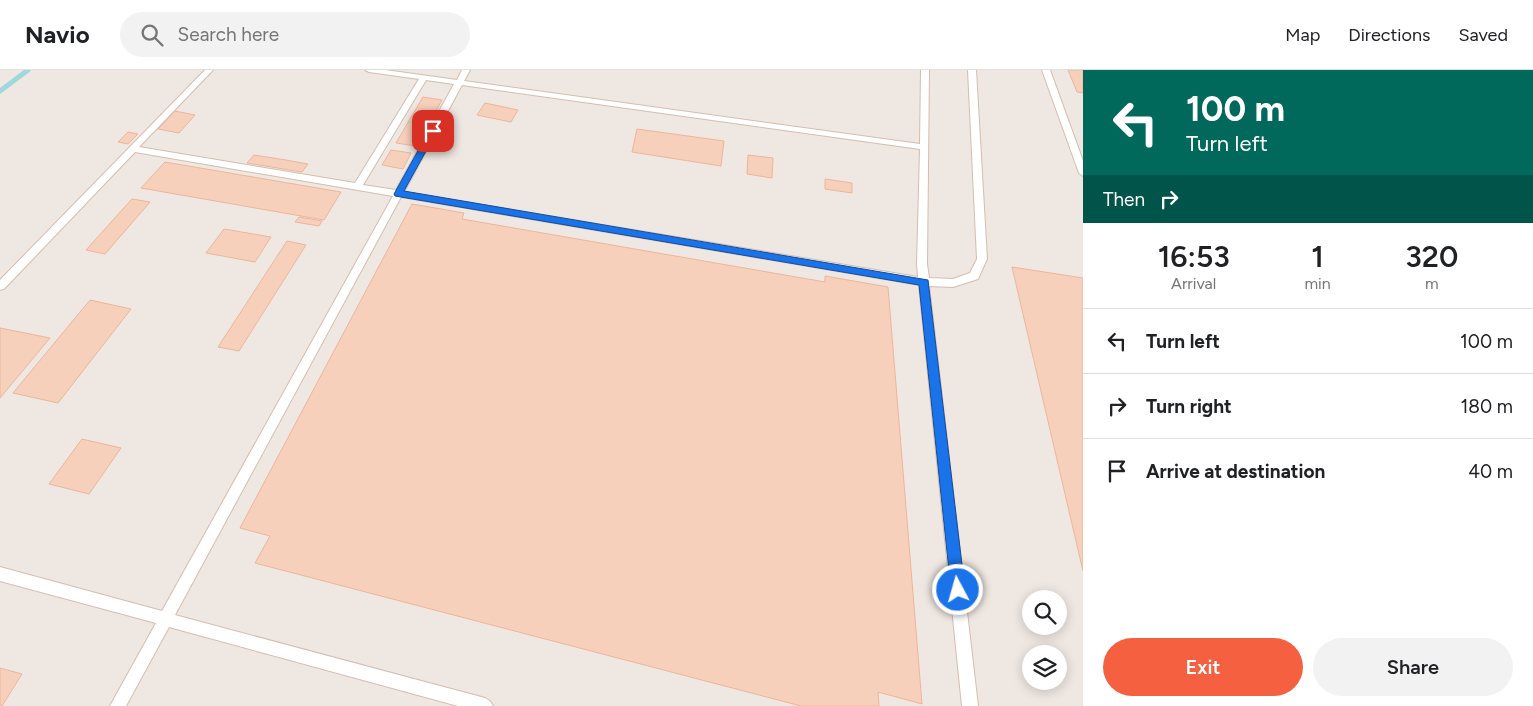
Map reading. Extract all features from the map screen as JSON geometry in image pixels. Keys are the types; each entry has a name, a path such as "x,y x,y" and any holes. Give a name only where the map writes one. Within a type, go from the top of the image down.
{"lane":[{"path":"0,286 209,70"},
{"path":"369,70 924,147"},
{"path":"118,706 466,70"},
{"path":"926,70 924,282 970,706"},
{"path":"133,149 924,282 953,283 974,276 982,259 972,70"},
{"path":"1046,70 1083,172"},
{"path":"357,187 424,78"},
{"path":"0,574 485,706"}],"shaded area":[{"path":"0,70 1083,70 1083,706 0,706"}],"building":[{"path":"1068,70 1083,70 1083,93 1077,92"},
{"path":"423,97 442,100 416,146 396,143"},
{"path":"485,103 518,110 511,122 477,115"},
{"path":"175,111 195,115 179,133 158,129"},
{"path":"637,129 724,141 721,166 632,152"},
{"path":"128,132 138,134 128,144 118,142"},
{"path":"391,150 411,153 403,169 382,165"},
{"path":"254,155 308,164 302,172 247,163"},
{"path":"748,155 773,158 772,178 747,174"},
{"path":"165,162 341,192 324,220 141,188"},
{"path":"825,179 852,183 852,193 825,189"},
{"path":"132,199 150,202 105,254 86,250"},
{"path":"412,204 464,213 462,219 825,282 825,276 888,287 922,704 878,692 879,706 801,706 255,563 270,536 240,528"},
{"path":"299,217 322,221 319,226 295,222"},
{"path":"224,229 271,237 255,262 206,253"},
{"path":"287,241 306,245 239,351 218,347"},
{"path":"1012,267 1083,278 1083,571"},
{"path":"90,300 131,309 58,403 13,393"},
{"path":"0,328 50,338 0,398"},
{"path":"82,439 121,448 89,494 49,484"},
{"path":"0,668 22,674 2,706 0,706"}],"waterway":[{"path":"0,91 28,70"}],"route":[{"path":"433,131 398,194 924,282 958,590"}]}
